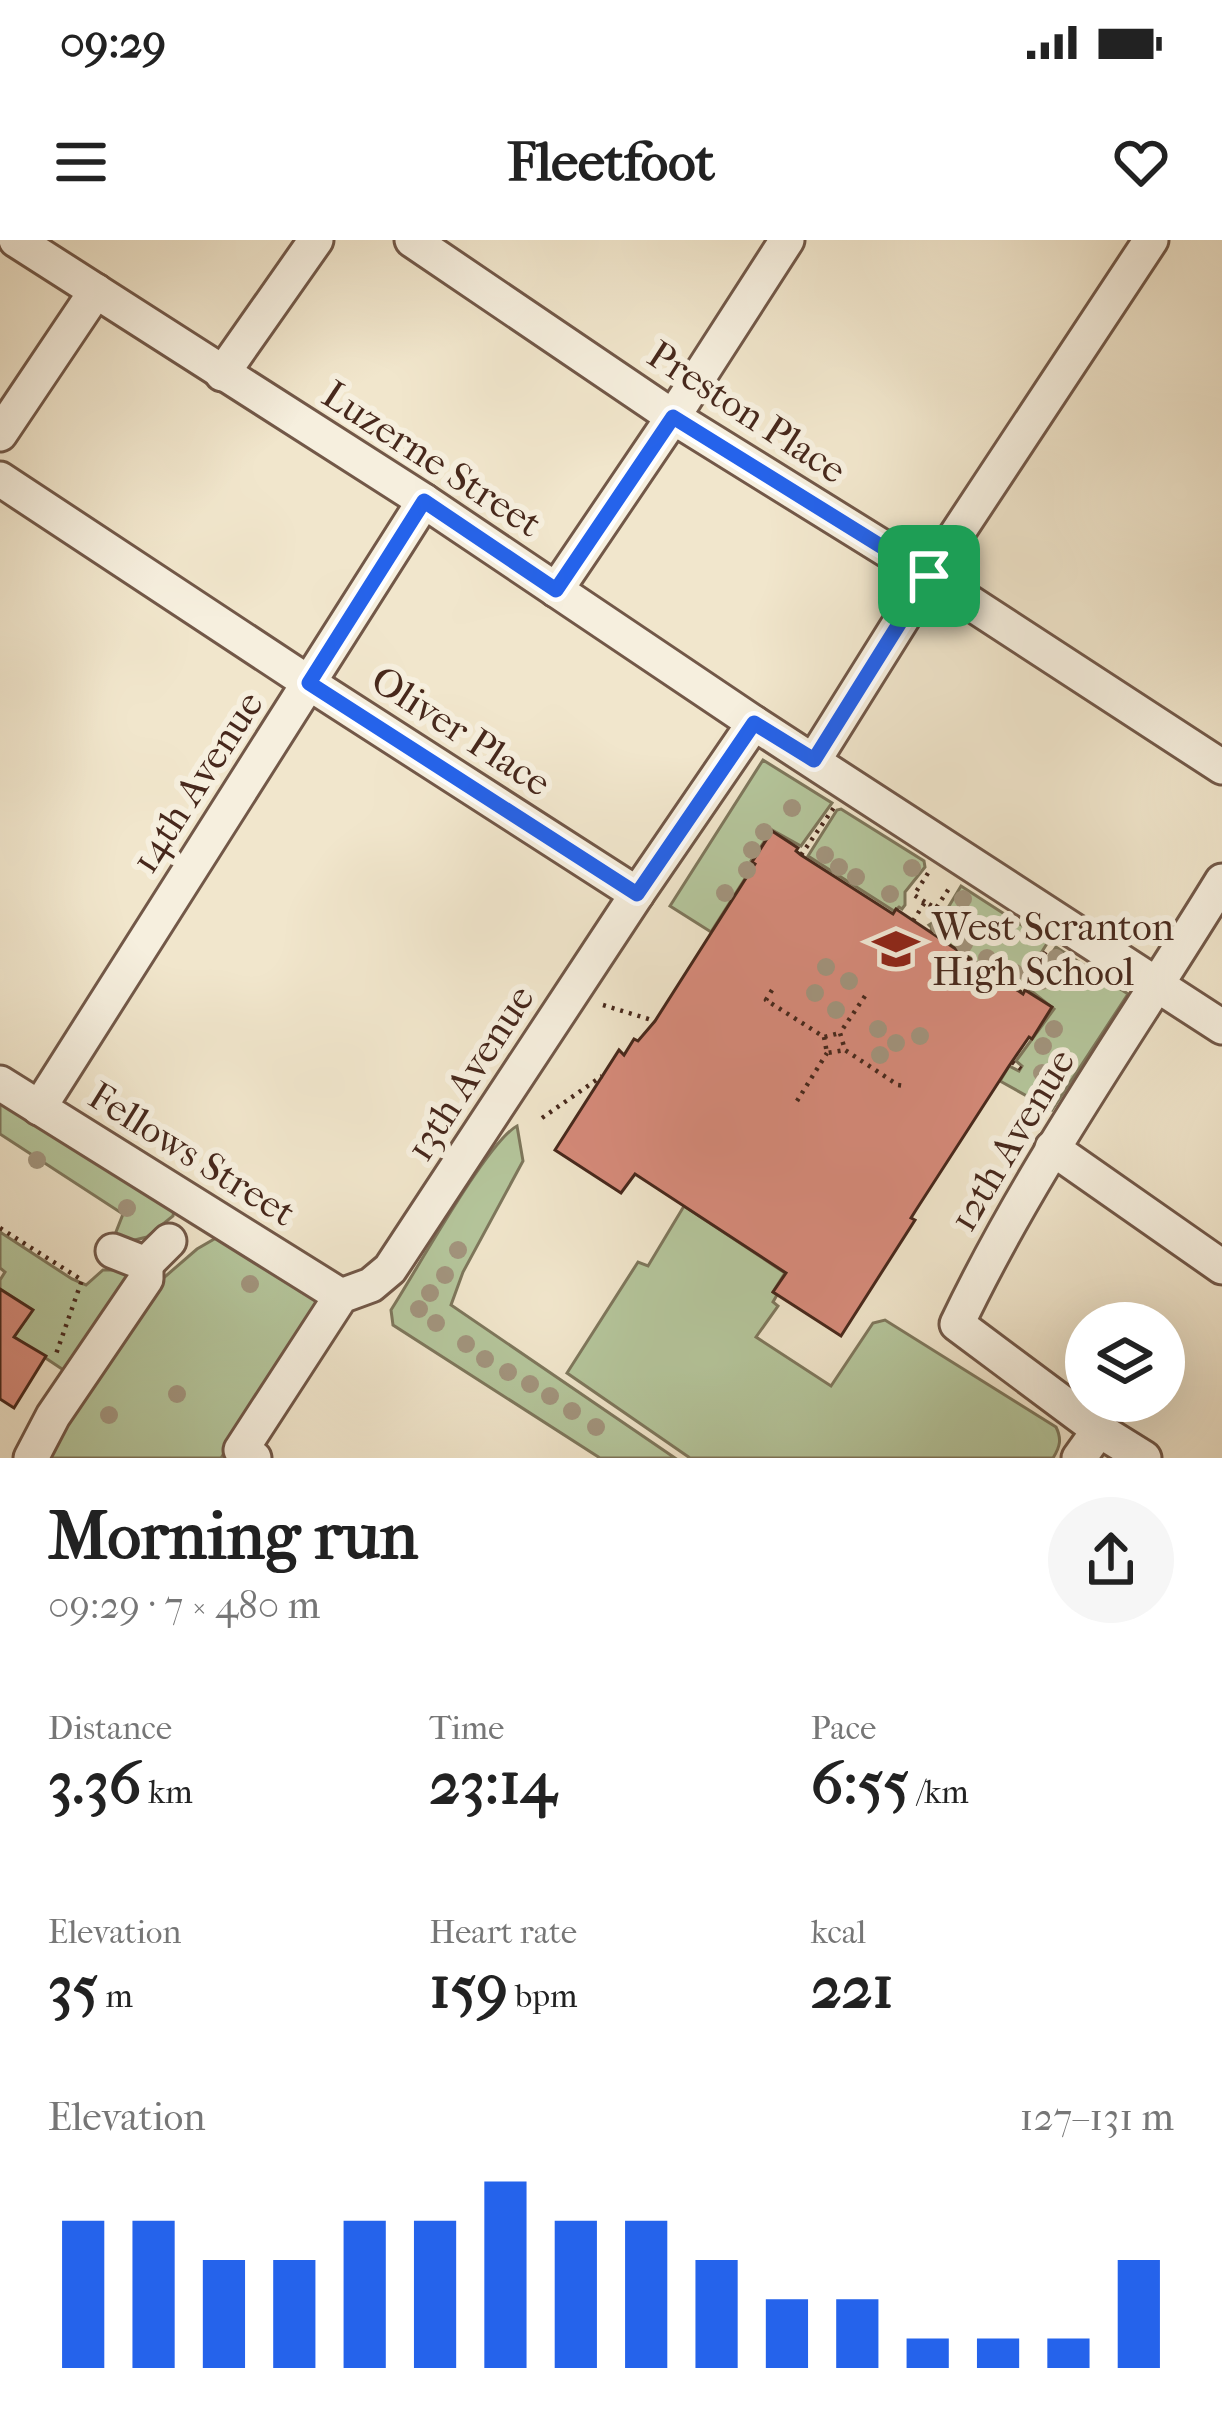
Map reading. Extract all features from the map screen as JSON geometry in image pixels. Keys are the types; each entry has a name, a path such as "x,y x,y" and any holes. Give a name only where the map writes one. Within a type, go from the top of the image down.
{"street":[{"name":"Luzerne Street","path":"16,240 424,501 754,723 1222,1027"},
{"path":"222,374 316,240"},
{"name":"Preston Place","path":"412,240 673,417 1222,767"},
{"path":"556,590 787,240"},
{"path":"814,760 1150,240"},
{"path":"0,434 96,291"},
{"name":"Oliver Place","path":"0,479 637,894"},
{"name":"14th Avenue","path":"39,1108 424,501"},
{"name":"13th Avenue","path":"248,1454 341,1296 371,1285 390,1269 754,723"},
{"name":"12th Avenue","path":"1099,1430 957,1324 1052,1148 1222,881"},
{"name":"Fellows Street","path":"0,1083 341,1296"},
{"path":"1052,1148 1222,1267"},
{"path":"31,1458 158,1253 112,1251"},
{"path":"1079,1458 1099,1430 1144,1458"}],"path":[{"path":"801,855 838,801"},
{"path":"933,867 914,895 925,902 936,908 955,880"},
{"path":"913,921 925,902"},
{"path":"1019,992 1054,940"},
{"path":"772,990 766,1000 824,1037 840,1034 865,996"},
{"path":"603,1005 655,1021"},
{"path":"840,1034 845,1050 904,1085"},
{"path":"797,1101 827,1053 824,1037"},
{"path":"827,1053 845,1050"},
{"path":"1012,1062 1021,1069"},
{"path":"542,1118 602,1076"},
{"path":"0,1227 82,1280 53,1364"}],"green space":[{"path":"763,760 832,803 801,846 772,830 711,932 670,906"},
{"path":"841,809 924,861 925,867 905,892 902,909 894,911 808,856"},
{"path":"961,886 1048,942 1015,987 930,932 929,925 943,916"},
{"path":"1056,947 1128,994 1052,1110 1000,1081 1009,1066 1019,1071 1022,1066 1016,1061 1054,1009 1030,990"},
{"path":"0,1084 176,1196 173,1216 147,1237 122,1243 116,1232 123,1214 0,1134"},
{"path":"517,1126 523,1161 463,1272 451,1305 675,1458 600,1458 393,1325 391,1310 452,1210 488,1156"},
{"path":"684,1206 785,1273 773,1292 778,1306 756,1337 831,1386 873,1323 885,1320 1056,1427 1059,1443 1053,1458 690,1458 567,1373 638,1262 648,1266"},
{"path":"0,1232 86,1285 103,1270 117,1270 137,1280 68,1373 14,1337 32,1310 0,1289 5,1272 0,1268"},
{"path":"216,1238 320,1301 221,1458 40,1458 160,1281"}],"building":[{"name":"West Scranton High School","path":"772,831 893,914 896,909 1023,994 1025,990 1052,1007 916,1210 911,1218 915,1220 841,1336 773,1292 786,1273 635,1174 621,1193 555,1150 619,1050 624,1055 655,1021"},
{"path":"0,1289 33,1310 14,1337 46,1356 14,1408 0,1399"}],"place":[{"name":"West Scranton High School","path":"896,949"}],"route":[{"path":"673,417 929,576 814,760 754,723 637,894 309,683 424,501 556,590 673,417"}]}
